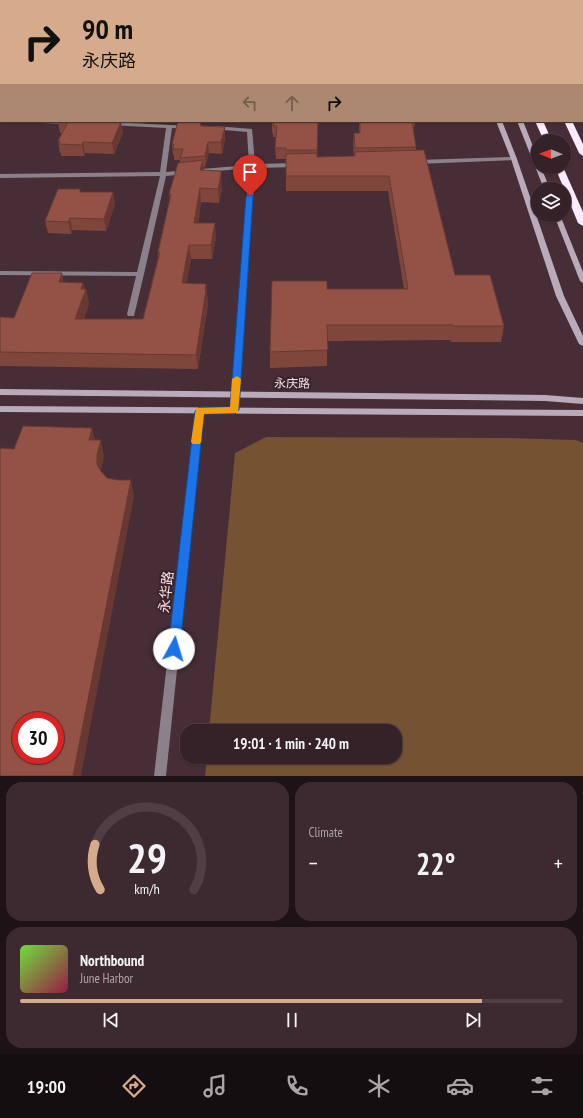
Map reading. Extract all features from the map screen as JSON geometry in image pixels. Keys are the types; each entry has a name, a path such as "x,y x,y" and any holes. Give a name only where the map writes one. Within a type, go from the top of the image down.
{"highway":[{"path":"539,122 545,134"},
{"path":"568,122 583,153"},
{"path":"562,174 583,223"}],"street":[{"path":"499,122 514,159 560,296 583,344"},
{"path":"520,122 531,149"},
{"path":"105,124 191,127"},
{"path":"131,314 164,174 168,126"},
{"path":"206,128 250,130 252,166 235,410"},
{"path":"411,162 514,159"},
{"path":"0,176 164,174 252,166 300,165"},
{"path":"560,222 583,281"},
{"path":"0,273 140,274"},
{"name":"永庆路","path":"0,392 545,398 583,400"},
{"path":"0,409 583,413"},
{"name":"永华路","path":"160,776 200,411"}],"shaded area":[{"path":"266,437 508,438 576,440 583,443 583,776 205,776 206,764 402,764 402,724 210,724 235,453"}],"building":[{"path":"68,122 121,122 112,143 83,142 82,145 59,144 60,141 58,141"},
{"path":"178,122 201,122 200,125 202,126 225,127 221,142 208,142 205,156 180,158 183,149 173,149 174,144 172,144"},
{"path":"274,122 318,122 317,150 286,150 286,148 275,148 277,126 273,126"},
{"path":"360,122 412,122 416,147 355,148 354,133 360,133"},
{"path":"424,150 455,275 490,275 504,326 327,325 328,350 270,352 272,281 327,281 327,289 408,289 389,176 286,176 286,154 317,153 317,157 355,156 355,152"},
{"path":"203,160 200,170 221,171 221,174 218,189 200,188 194,223 215,223 211,245 189,245 182,283 206,284 196,355 0,352 0,317 14,318 32,273 62,273 59,282 83,283 81,289 86,289 75,319 143,319 160,252 158,252 171,194 169,194 178,163"},
{"path":"58,189 80,189 80,192 113,192 104,219 70,218 68,222 45,221"},
{"path":"23,426 92,428 89,440 101,440 97,455 97,464 100,470 107,478 131,480 73,776 0,776 0,448 14,449"}],"slow traffic":[{"path":"196,442 200,411 235,410 237,379"}],"route":[{"path":"174,649 200,411 235,410 250,196"}]}
